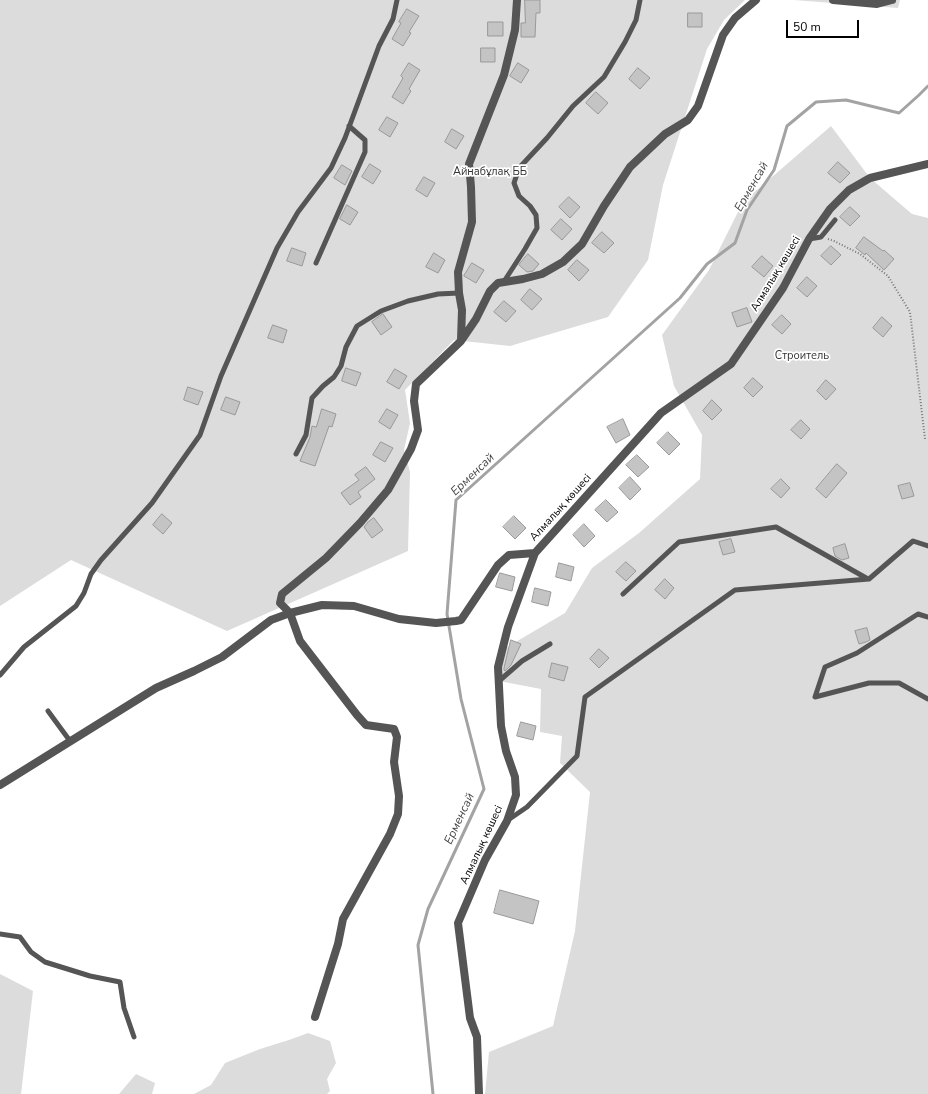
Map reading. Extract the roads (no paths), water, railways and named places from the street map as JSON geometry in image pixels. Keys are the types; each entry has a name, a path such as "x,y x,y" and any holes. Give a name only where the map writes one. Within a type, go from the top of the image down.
{"street":[{"path":"461,341 462,310 459,293 458,272 472,222 469,164 504,75 515,30 517,0"},
{"path":"315,1017 338,944 343,919 390,834 398,814 399,796 394,762 397,737 394,729 366,725 357,715 300,641 290,613 280,603 282,594 326,558 360,523 388,490 411,449 418,430 414,401 416,384 461,341 476,319 490,291 498,283 523,280 542,274 563,262 582,244 604,206 630,167 665,134 688,120 698,106 723,35 735,18 756,0"},
{"path":"832,0 877,4 892,0"},
{"name":"Алмалық көшесі","path":"479,1094 477,1037 470,1018 458,923 485,860 507,821 516,795 515,777 506,751 501,726 498,668 508,627 535,553 661,413 731,364 783,288 809,239 830,209 849,190 870,178 928,164"},
{"path":"0,786 156,688 222,657 271,620 290,613 322,605 354,606 399,619 436,623 460,620 498,565 509,555 535,553"}],"lane":[{"path":"0,675 24,647 76,606 84,593 91,574 101,560 152,503 200,434 221,376 277,248 298,212 331,168 345,138 379,46 393,19 397,0"},
{"path":"504,283 537,228 536,214 519,196 514,183 519,168 547,138 573,106 604,77 636,20 640,0"},
{"path":"316,263 365,152 365,140 349,126"},
{"path":"809,239 821,237 835,220"},
{"path":"296,454 306,435 312,398 323,386 334,378 341,366 346,347 357,326 381,311 408,301 438,294 459,293"},
{"path":"623,594 679,542 776,527 869,579"},
{"path":"507,821 527,807 578,756 585,697 735,590 869,579 913,541 928,546"},
{"path":"928,617 918,614 857,653 824,667 815,697 869,683 899,682 928,699"},
{"path":"499,681 522,661 550,644"},
{"path":"48,711 70,741"},
{"path":"0,934 20,937 31,952 45,962 90,976 120,982 124,1008 134,1037"}],"waterway":[{"name":"Ерменсай","path":"433,1094 418,945 428,909 484,789 461,699 447,614 456,500 680,298 707,264 735,243 747,210 774,170 787,126 816,102 846,100 899,113 928,86"}],"park label":[{"name":"Айнабұлақ ББ","path":"490,172"},
{"name":"Строитель","path":"802,356"}]}
